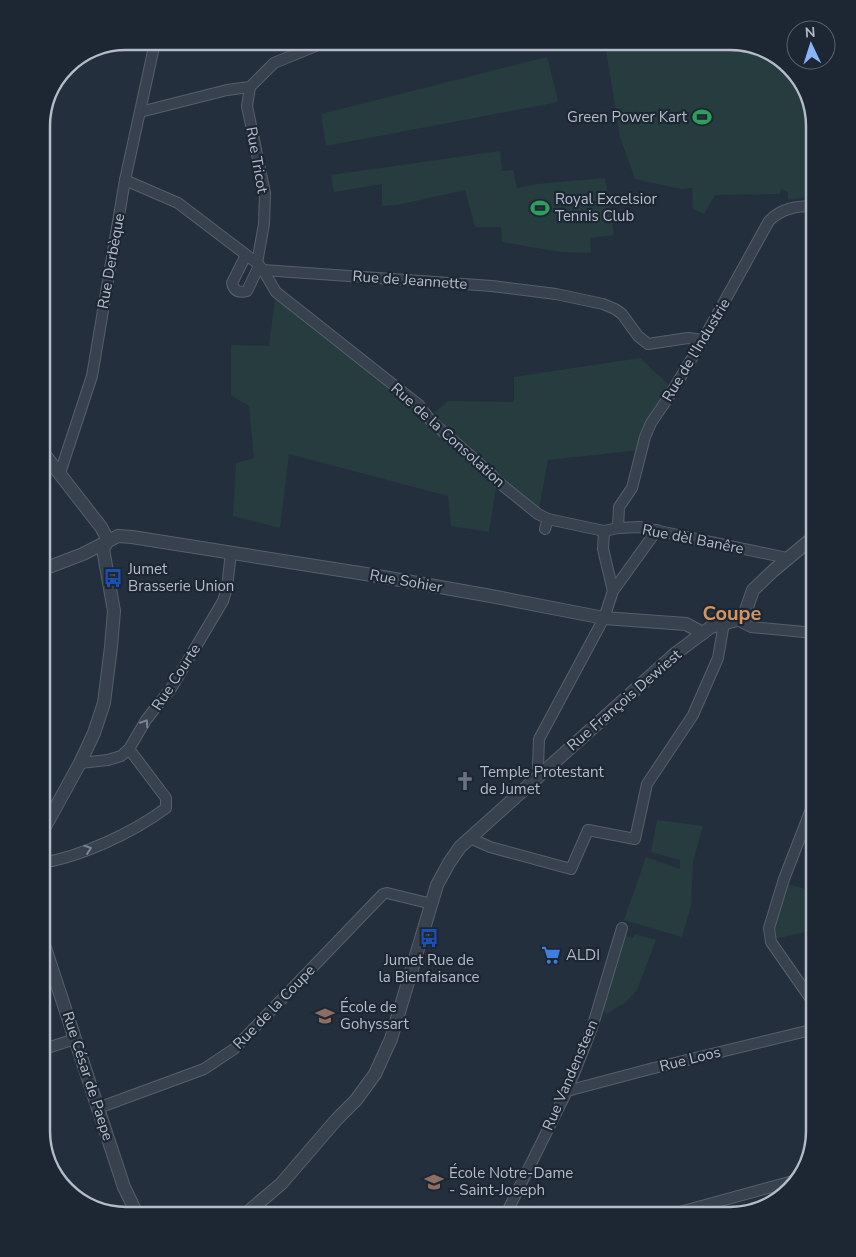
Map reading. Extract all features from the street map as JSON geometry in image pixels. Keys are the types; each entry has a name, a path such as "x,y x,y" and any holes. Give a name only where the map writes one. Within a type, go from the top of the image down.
{"street":[{"name":"Rue Derbèque","path":"60,473 92,376 125,180 153,50"},
{"path":"140,112 227,90 250,87 274,63 306,50"},
{"name":"Rue Tricot","path":"246,255 232,283 236,291 247,291 260,266 264,224 265,193 247,106 250,87"},
{"path":"125,180 178,203 260,266"},
{"name":"Rue de l'Industrie","path":"618,528 618,507 632,488 648,430 703,340 769,221 786,209 806,206"},
{"name":"Rue de Jeannette","path":"260,266 492,286 556,294 603,304 615,309 622,314 638,336 648,344 688,338 703,340"},
{"name":"Rue de la Consolation","path":"260,266 276,292 419,405 431,421 497,481 538,514 546,524"},
{"path":"50,461 101,527 108,540"},
{"name":"Rue dèl Banêre","path":"546,524 604,531 640,527 787,558 790,556"},
{"path":"541,774 538,767 539,739 604,618 613,591 657,530"},
{"path":"604,531 603,549 613,591"},
{"name":"Rue Sohier","path":"108,540 118,536 132,537 232,552 482,594 604,618 686,624 703,633"},
{"path":"50,567 83,554 108,540"},
{"path":"50,818 94,733 102,710 108,683 114,610 104,556 104,549 108,540"},
{"path":"737,620 744,616 753,590 806,543"},
{"name":"Rue Courte","path":"129,749 146,720 172,687 223,601 227,588 232,552"},
{"path":"737,620 751,627 806,632"},
{"name":"Rue François Dewiest","path":"254,1207 281,1184 337,1119 356,1100 375,1074 391,1038 415,964 437,886 460,847 633,694 676,653 711,627 737,620"},
{"path":"470,838 490,847 571,869 588,830 635,839 647,784 693,715 718,658 724,623"},
{"path":"50,862 112,839 147,821 166,808 166,798 129,749 121,756 102,761 80,763"},
{"path":"806,822 784,879 769,928 771,942 806,992"},
{"name":"Rue de la Coupe","path":"98,1108 204,1070 234,1050 383,894 387,893 432,904"},
{"name":"Rue Vandensteen","path":"508,1207 566,1091 592,1028 622,928"},
{"name":"Rue César de Paepe","path":"50,963 124,1187 134,1207"},
{"name":"Rue Loos","path":"566,1091 806,1031"},
{"path":"50,1047 75,1039"},
{"path":"698,1207 785,1183"}],"green space":[{"name":"Green Power Kart","path":"606,50 745,51 772,63 787,76 796,88 803,106 806,126 806,197 788,200 788,192 781,189 780,194 715,195 704,214 693,209 692,188 681,189 635,179 620,137"},
{"path":"547,57 558,101 326,146 321,114"},
{"name":"Royal Excelsior Tennis Club","path":"500,151 502,171 513,170 517,188 538,184 605,178 614,235 590,238 591,253 560,252 502,242 501,227 475,227 465,190 397,205 382,206 382,184 334,192 331,175"},
{"path":"276,292 430,416 448,401 514,402 514,377 640,358 670,386 641,450 548,460 538,514 497,481 489,532 451,526 448,496 289,454 280,528 233,516 236,463 254,458 249,406 231,395 231,345 269,346"},
{"path":"657,820 703,826 693,861 691,906 682,937 624,920 646,857 680,869 680,860 651,852"},
{"path":"788,884 806,890 806,932 770,940"},
{"path":"620,934 633,938 635,934 656,940 637,990 626,1002 606,1014 600,999"}],"place":[{"name":"Green Power Kart","path":"702,117"},
{"name":"Royal Excelsior Tennis Club","path":"540,208"},
{"name":"Jumet Brasserie Union","path":"113,578"},
{"name":"Temple Protestant de Jumet","path":"465,781"},
{"name":"Jumet Rue de la Bienfaisance","path":"429,938"},
{"name":"ALDI","path":"551,955"},
{"name":"École de Gohyssart","path":"325,1016"},
{"name":"École Notre-Dame - Saint-Joseph","path":"434,1182"}],"district":[{"name":"Coupe","path":"732,613"}]}
